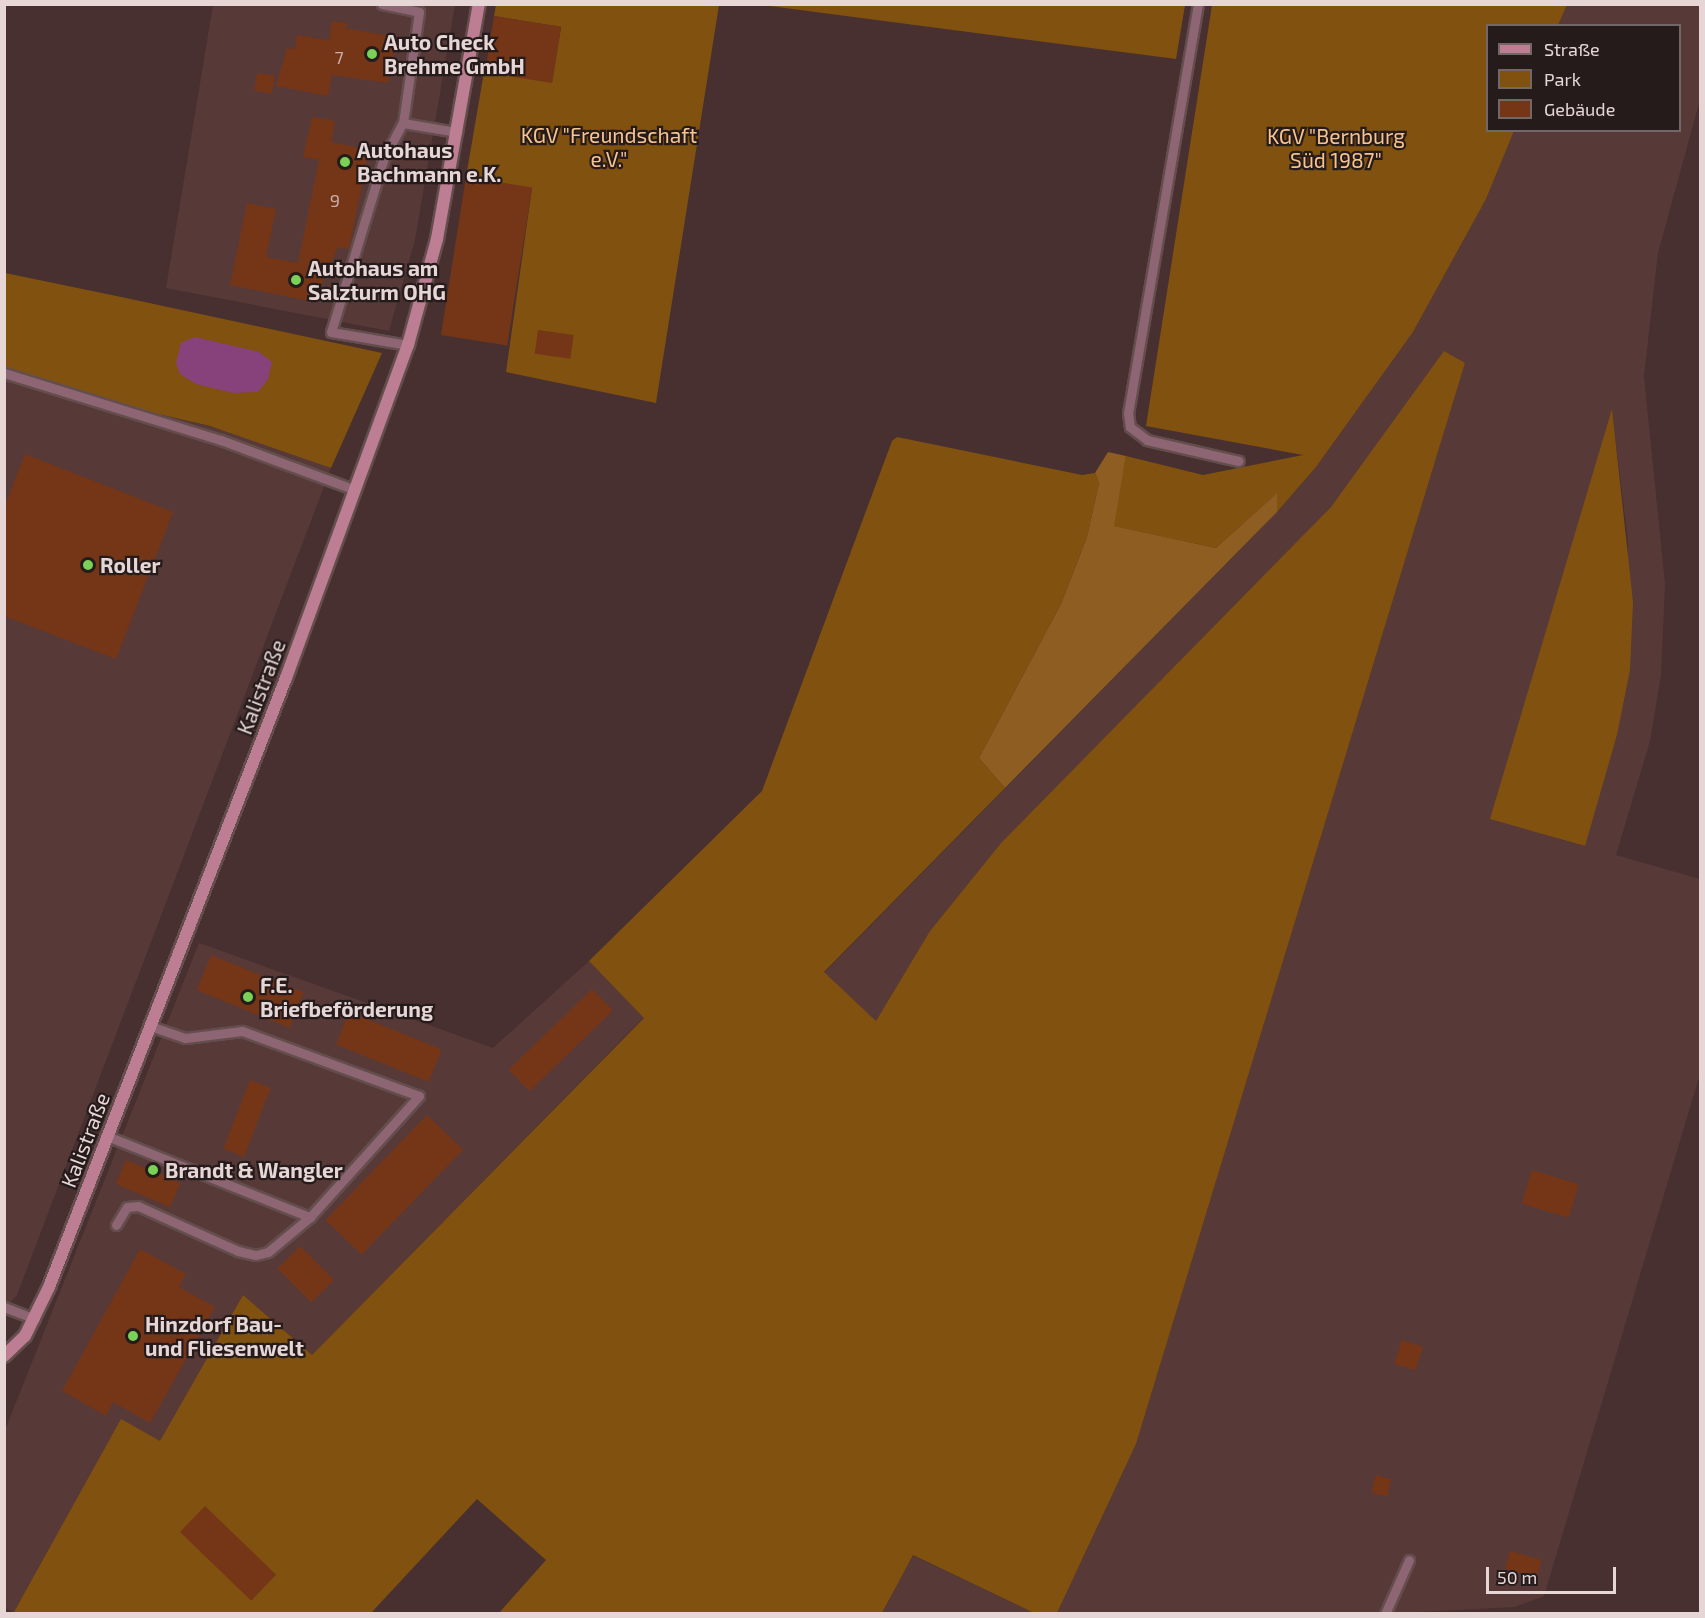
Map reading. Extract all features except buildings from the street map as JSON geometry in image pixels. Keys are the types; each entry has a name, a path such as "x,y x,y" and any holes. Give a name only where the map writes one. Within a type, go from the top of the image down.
{"street":[{"name":"Kalistraße","path":"4,1356 35,1319 286,678 353,489 408,345 437,239 479,4"}],"lane":[{"path":"382,4 419,12 403,123 384,158 331,332 408,345"},
{"path":"1198,4 1128,413 1130,427 1147,440 1239,461"},
{"path":"403,123 457,132"},
{"path":"4,373 221,440 353,489"},
{"path":"116,1225 127,1206 138,1206 238,1251 256,1255 268,1252 310,1217 419,1096 242,1031 185,1038 150,1026"},
{"path":"107,1136 310,1217"},
{"path":"4,1307 35,1319"},
{"path":"1385,1614 1409,1560"}],"shaded area":[{"path":"213,5 455,5 415,240 389,331 166,288"},
{"path":"1567,5 1700,5 1700,100 1658,253 1644,376 1665,584 1661,675 1650,741 1616,855 1700,879 1700,1074 1544,1596 1515,1607 1380,1614 1057,1613 1136,1444 1465,363 1381,440 1331,507 1001,843 930,931 876,1021 824,973 1277,512 1316,467 1413,332 1486,199 1514,132 1681,132 1681,24 1558,24","holes":["1612,411 1628,541 1617,735 1584,846 1491,819"]},
{"path":"195,337 259,352 272,362 268,379 258,392 233,393 196,384 180,374 176,363 181,343"},
{"path":"5,381 100,398 258,439 331,468 17,1295 5,1308"},
{"path":"1108,452 1126,456 1114,526 1216,548 1277,493 1277,512 1005,788 979,758 1061,604 1087,537 1099,483 1095,473"},
{"path":"199,943 493,1048 589,961 644,1017 312,1355 243,1295 160,1442 122,1420 14,1612 5,1608 5,1430"},
{"path":"912,1555 1034,1613 882,1614"}],"green space":[{"path":"1185,4 1176,59 762,5"},
{"name":"KGV \"Freundschaft e.V.\"","path":"496,5 719,5 656,403 506,372 532,188 466,177 484,72 552,82 561,27 494,16"},
{"name":"KGV \"Bernburg Süd 1987\"","path":"1212,5 1567,5 1558,24 1486,24 1486,132 1514,132 1486,199 1413,332 1316,467 1277,512 1276,494 1216,548 1113,526 1126,456 1203,475 1303,455 1146,426"},
{"path":"5,273 382,353 331,468 210,426 5,378"},
{"path":"1444,351 1465,363 1136,1444 1057,1613 1034,1613 913,1555 882,1613 499,1613 546,1560 477,1499 371,1613 14,1612 121,1419 160,1441 243,1295 312,1355 644,1018 589,961 762,791 892,441 897,437 1082,475 1095,473 1099,483 1087,537 1061,604 979,758 1005,788 824,972 876,1021 930,931 1001,843 1331,507"},
{"path":"1612,409 1633,602 1630,670 1617,735 1585,846 1490,819"}],"place":[{"name":"Auto Check Brehme GmbH","path":"372,54"},
{"name":"Autohaus Bachmann e.K.","path":"345,162"},
{"name":"Autohaus am Salzturm OHG","path":"296,280"},
{"name":"Roller","path":"88,565"},
{"name":"F.E. Briefbeförderung","path":"248,997"},
{"name":"Brandt & Wangler","path":"153,1170"},
{"name":"Hinzdorf Bau- und Fliesenwelt","path":"133,1336"}]}
